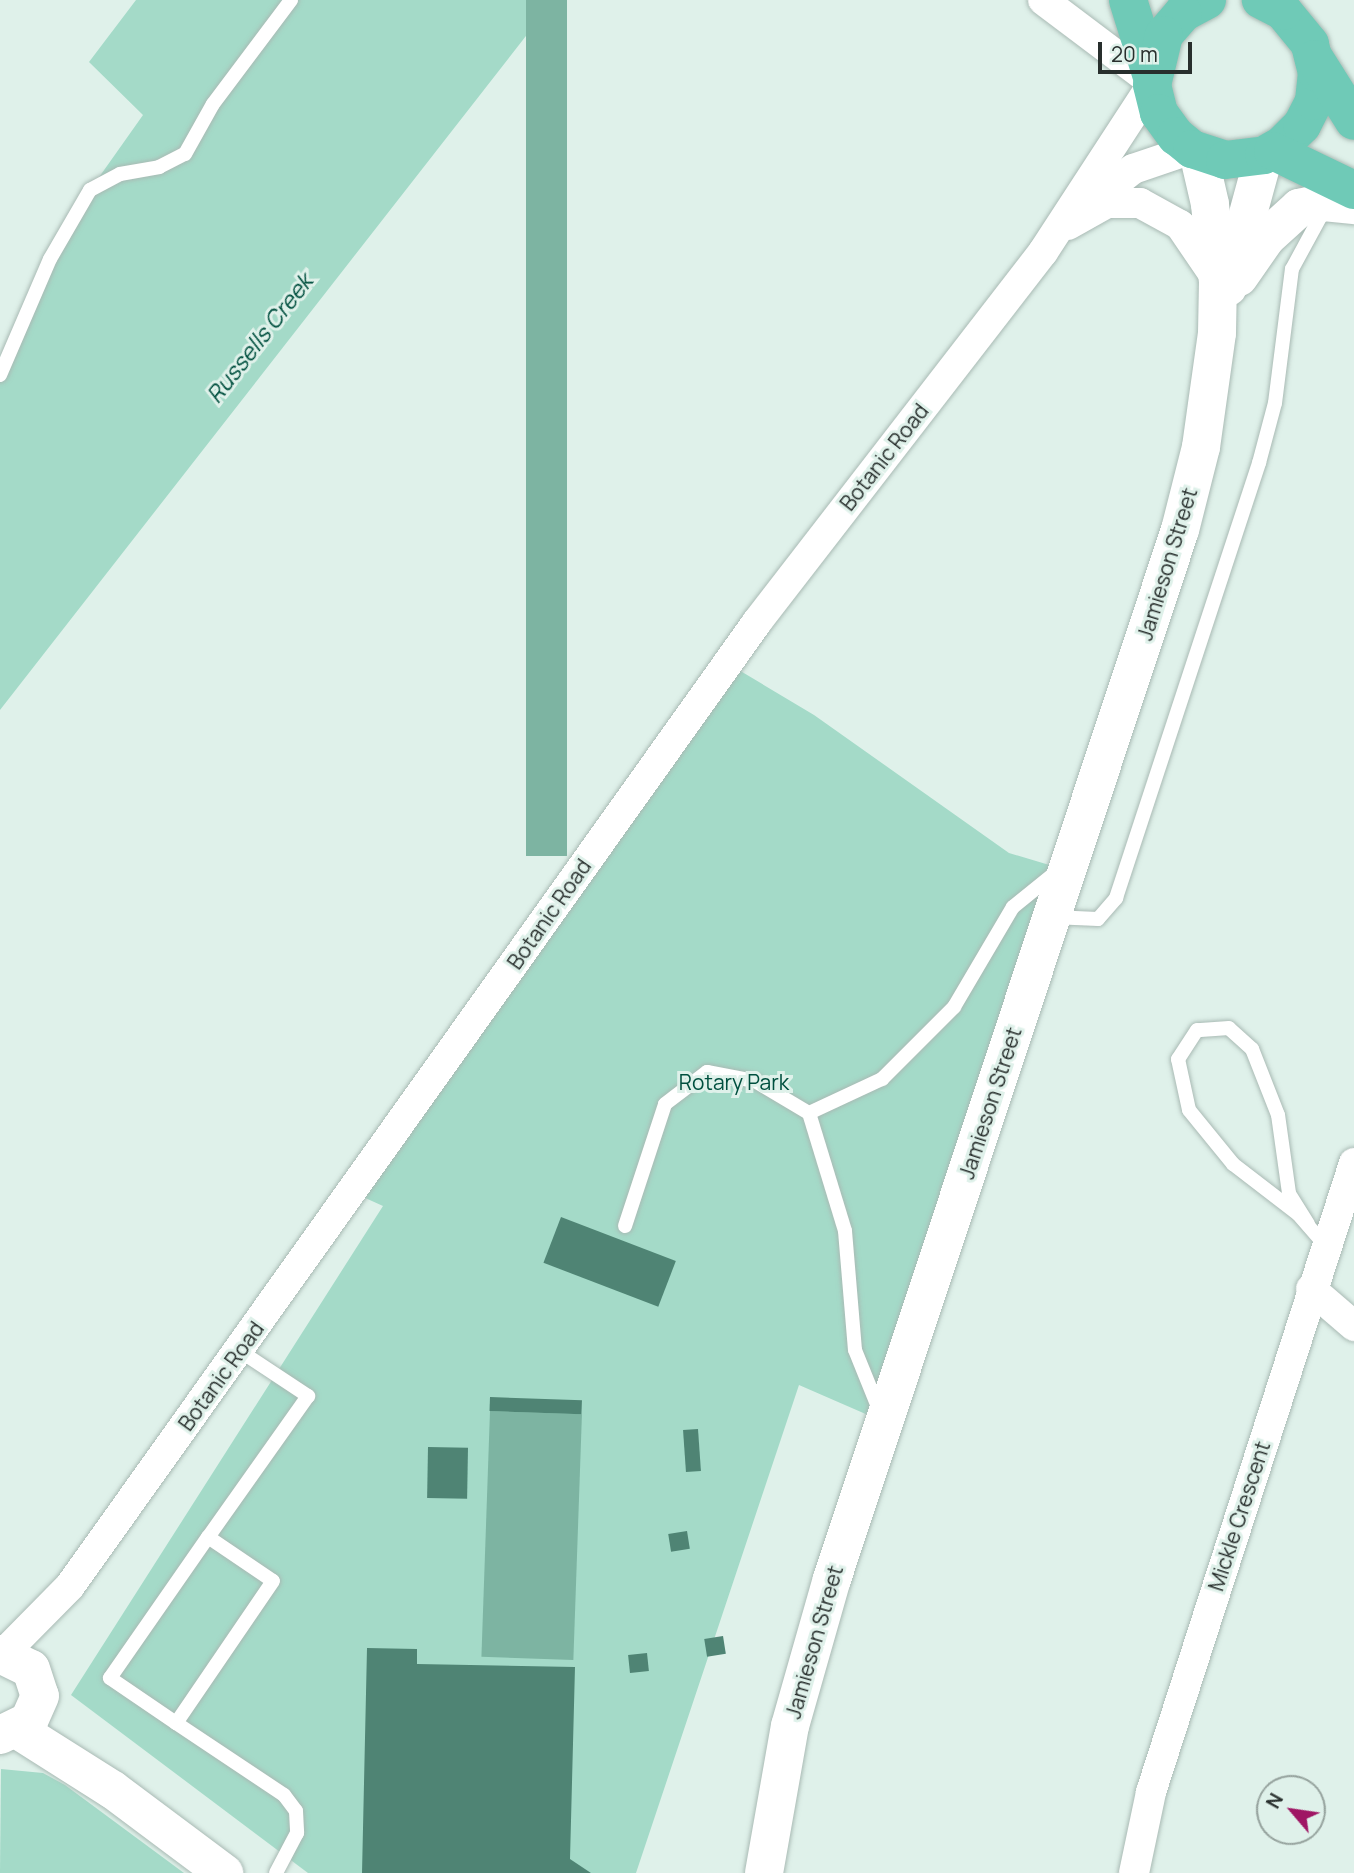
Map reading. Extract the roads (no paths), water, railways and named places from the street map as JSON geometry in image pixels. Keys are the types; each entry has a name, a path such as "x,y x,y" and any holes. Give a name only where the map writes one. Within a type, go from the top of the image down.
{"main road":[{"path":"1128,0 1166,125 1195,151 1225,160 1268,153 1309,114 1317,87 1312,51"},
{"path":"1152,81 1157,48 1172,23 1207,0"},
{"path":"1261,0 1283,11 1312,51 1354,121"},
{"path":"1268,153 1352,199"}],"street":[{"path":"1043,0 1152,81"},
{"path":"1303,0 1312,51"},
{"name":"Botanic Road","path":"1043,252 1152,81"},
{"name":"Botanic Road","path":"18,1668 70,1586 757,622 1043,252 1068,225 1133,169 1195,151"},
{"name":"Jamieson Street","path":"1195,151 1210,204 1220,305"},
{"name":"Jamieson Street","path":"764,1873 790,1726 884,1422 1180,530 1201,447 1220,305 1268,153"},
{"path":"1220,305 1257,249 1287,216 1307,205 1352,199"},
{"path":"1068,225 1118,201 1154,208 1193,238 1220,305"},
{"name":"Mickle Crescent","path":"1134,1873 1151,1792 1311,1289 1317,1235 1354,1163"},
{"path":"1311,1289 1354,1326"},
{"path":"9,1733 29,1721 18,1668"},
{"path":"18,1668 113,1790"},
{"path":"9,1733 113,1790 224,1873"}],"lane":[{"path":"0,375 50,259 90,190 120,174 159,167 185,154 213,104 291,0"},
{"path":"1051,917 1098,919 1116,898 1259,463 1275,403 1298,251 1321,214 1352,199"},
{"path":"809,1113 882,1079 954,1007 1013,907 1070,860"},
{"path":"1229,1028 1252,1049 1278,1115 1289,1193 1317,1235 1233,1164 1189,1110 1178,1059 1197,1030 1229,1028"},
{"path":"625,1226 665,1104 707,1072 755,1081 809,1113 845,1231 855,1350 884,1422"},
{"path":"240,1350 308,1396 110,1678 284,1795 296,1811 297,1833 276,1873"},
{"path":"177,1723 273,1581 208,1537"}],"water label":[{"name":"Russells Creek","path":"259,338"}],"park label":[{"name":"Rotary Park","path":"734,1082"}]}
